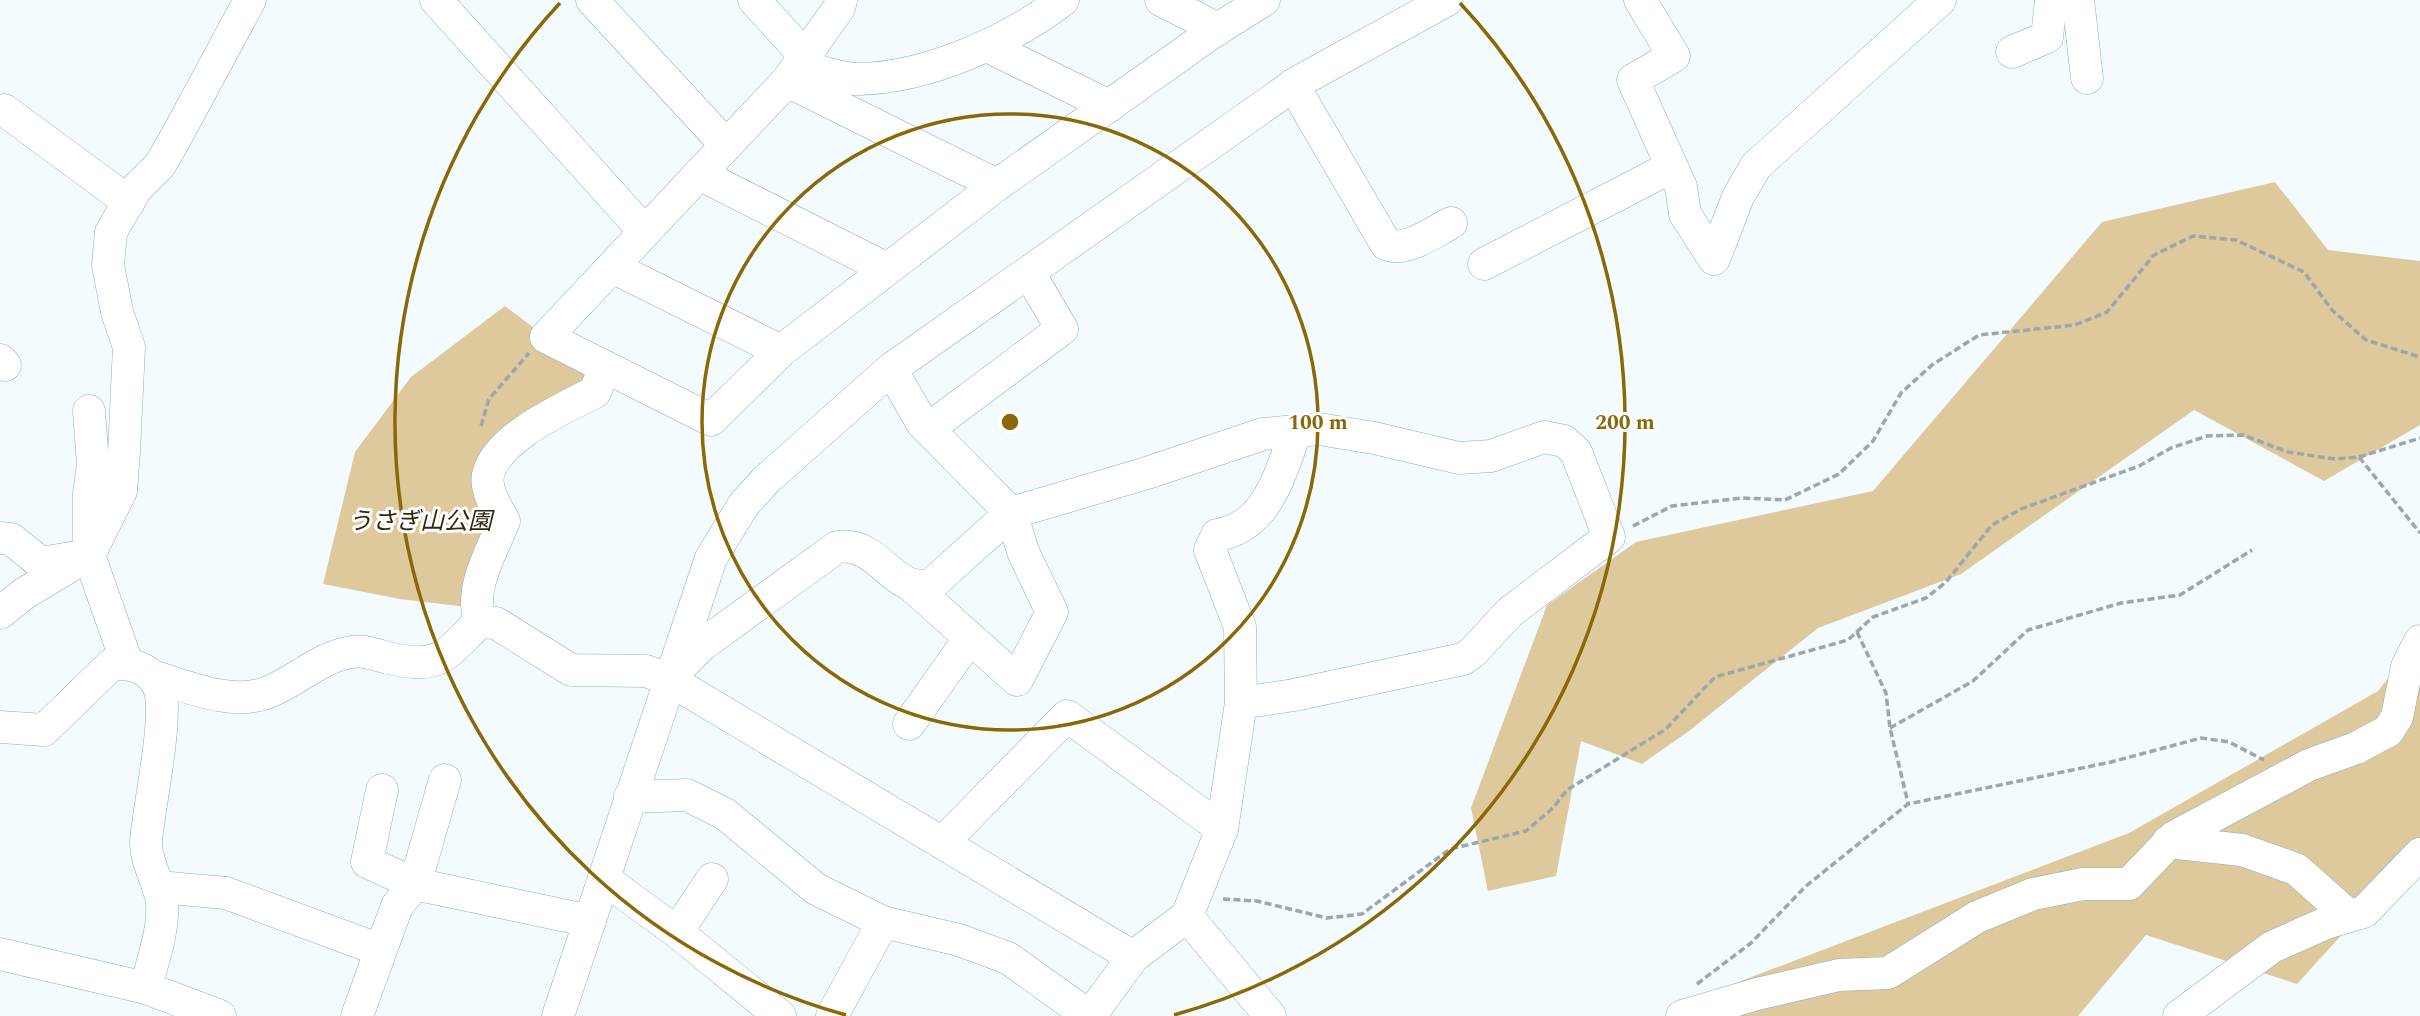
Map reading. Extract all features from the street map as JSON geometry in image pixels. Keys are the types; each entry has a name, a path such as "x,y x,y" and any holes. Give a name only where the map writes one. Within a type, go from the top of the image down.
{"street":[{"path":"436,0 644,231"},
{"path":"592,0 726,145"},
{"path":"754,0 798,68 998,185"},
{"path":"841,0 839,8 798,68 546,337 711,420 781,351 998,185 1218,29 1264,0"},
{"path":"798,68 857,79 915,71 987,46 1031,24 1063,0"},
{"path":"1161,0 1218,29"},
{"path":"558,1016 668,679 711,558 744,504 793,456 891,369 1293,85 1447,0"},
{"path":"1640,0 1674,56 1633,80 1681,187 1685,214 1714,260 1738,197 1756,166 1940,0"},
{"path":"2012,52 2047,37 2051,0"},
{"path":"2078,0 2087,78"},
{"path":"0,612 25,593 89,555 121,491 129,347 117,312 108,264 111,232 129,202 170,148 241,4"},
{"path":"987,46 1109,106"},
{"path":"1293,85 1386,244 1394,247 1407,245 1451,223"},
{"path":"4,110 129,202"},
{"path":"1484,264 1671,167"},
{"path":"699,174 887,270"},
{"path":"612,267 781,351"},
{"path":"928,429 1062,330 1029,273"},
{"path":"480,622 475,608 481,578 504,521 492,500 488,477 499,453 544,418 595,392 605,367"},
{"path":"668,679 702,645 837,547 852,545 876,556 1017,680 1052,612 1024,554 1012,513 928,429 891,369"},
{"path":"89,411 93,465 89,492 89,555 139,670 160,690 160,722 146,845 162,903 160,926 146,988"},
{"path":"912,586 932,584 1012,513 1147,473 1263,434 1319,429 1374,438 1459,458 1492,456 1544,437 1564,441 1576,452 1609,537 1510,612 1472,653 1463,659 1294,695 1241,703"},
{"path":"630,797 687,795 725,814 816,889 883,922 959,940 1008,958 1089,1016 1133,957 1187,916 1222,829 1241,703 1240,627 1210,550 1217,535 1234,532 1263,510 1296,431"},
{"path":"0,538 11,539 41,563 89,555"},
{"path":"0,727 44,730 112,664 239,699 267,693 331,656 356,651 412,663 434,661 445,657 480,622 496,622 571,670 646,671 668,679 1133,957"},
{"path":"909,724 969,639"},
{"path":"1685,1004 1758,993 1839,975 1888,974 1977,917 2033,894 2084,884 2129,884 2168,842 2309,765 2356,748 2388,731 2397,717 2407,667 2420,641"},
{"path":"943,842 1067,716 1222,829"},
{"path":"357,1016 397,906 415,884 444,780"},
{"path":"382,790 367,862 415,884 590,921"},
{"path":"2168,842 2242,850 2296,869 2349,916"},
{"path":"2179,1016 2272,947 2326,923 2364,912 2420,854"},
{"path":"604,879 677,932 780,1016"},
{"path":"677,932 712,879"},
{"path":"158,887 226,893 380,950"},
{"path":"1187,916 1270,1016"},
{"path":"832,1016 883,922"},
{"path":"0,954 146,988 220,1016"}],"path":[{"path":"1609,537 1672,506 1742,498 1785,500 1839,474 1873,441 1901,393 1932,365 1979,335 2075,325 2107,312 2154,255 2193,236 2236,240 2304,272 2332,310 2366,340 2420,357"},
{"path":"481,426 489,399 518,363 546,337"},
{"path":"1220,899 1231,897 1257,901 1326,918 1362,914 1450,849 1527,831 1553,808 1567,790 1666,729 1714,677 1848,640 1873,617 1926,598 1946,582 1992,525 2021,509 2139,466 2171,448 2207,436 2243,435 2288,452 2335,459 2359,457 2420,438"},
{"path":"2359,457 2420,533"},
{"path":"1890,728 1973,681 2028,630 2121,603 2180,595 2252,551"},
{"path":"1857,632 1886,693 1890,728 1908,804"},
{"path":"1685,1004 1751,943 1806,886 1908,804 2111,762 2201,738 2229,742 2263,758 2276,784"}],"green space":[{"path":"2275,182 2328,250 2420,261 2420,425 2324,481 2194,410 1961,574 1818,628 1689,731 1642,764 1581,741 1556,876 1488,891 1471,808 1547,605 1636,542 1873,491 2102,222"},
{"name":"うさぎ山公園","path":"505,306 546,337 605,367 499,453 504,521 475,608 400,599 323,584 355,452 411,377"},
{"path":"2420,638 2420,856 2408,862 2297,984 2146,935 2078,1016 1702,1016 1720,989 2129,833 2378,691"}]}
